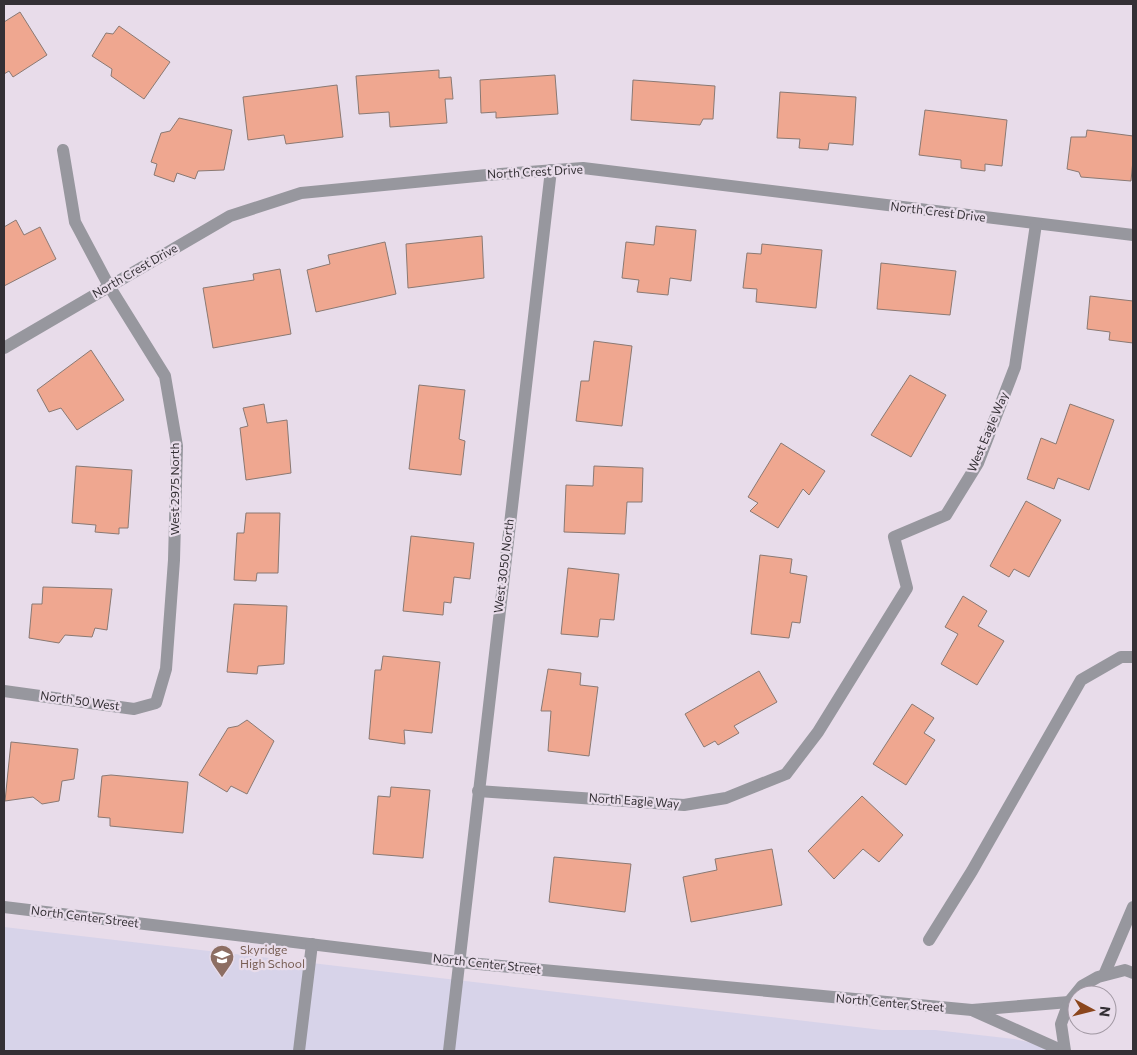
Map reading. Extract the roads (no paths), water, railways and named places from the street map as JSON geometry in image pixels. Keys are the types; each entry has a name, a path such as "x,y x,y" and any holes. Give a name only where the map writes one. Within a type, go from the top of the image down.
{"street":[{"name":"West 2975 North","path":"63,150 75,222 109,286 165,376 177,446 174,560 166,669 156,703"},
{"name":"North Crest Drive","path":"4,348 230,216 301,193 583,168 1133,235"},
{"name":"West 3050 North","path":"449,1051 551,170"},
{"name":"West Eagle Way","path":"786,774 818,732 907,588 894,538 946,516 978,463 1015,367 1036,224"},
{"path":"929,940 972,871 1081,680 1121,657 1133,657"},
{"name":"North 50 West","path":"4,691 134,709 156,703"},
{"name":"North Eagle Way","path":"478,791 684,805 726,798 786,774"},
{"name":"North Center Street","path":"4,907 458,962 972,1010"},
{"path":"1104,975 1133,907"},
{"path":"299,1051 312,944"},
{"path":"1084,985 1098,977 1125,970 1133,974"},
{"path":"972,1010 1067,1002"},
{"path":"1064,1051 1061,1024 1067,1008"},
{"path":"972,1010 1064,1051"}],"place":[{"name":"Skyridge High School","path":"222,978"}]}
